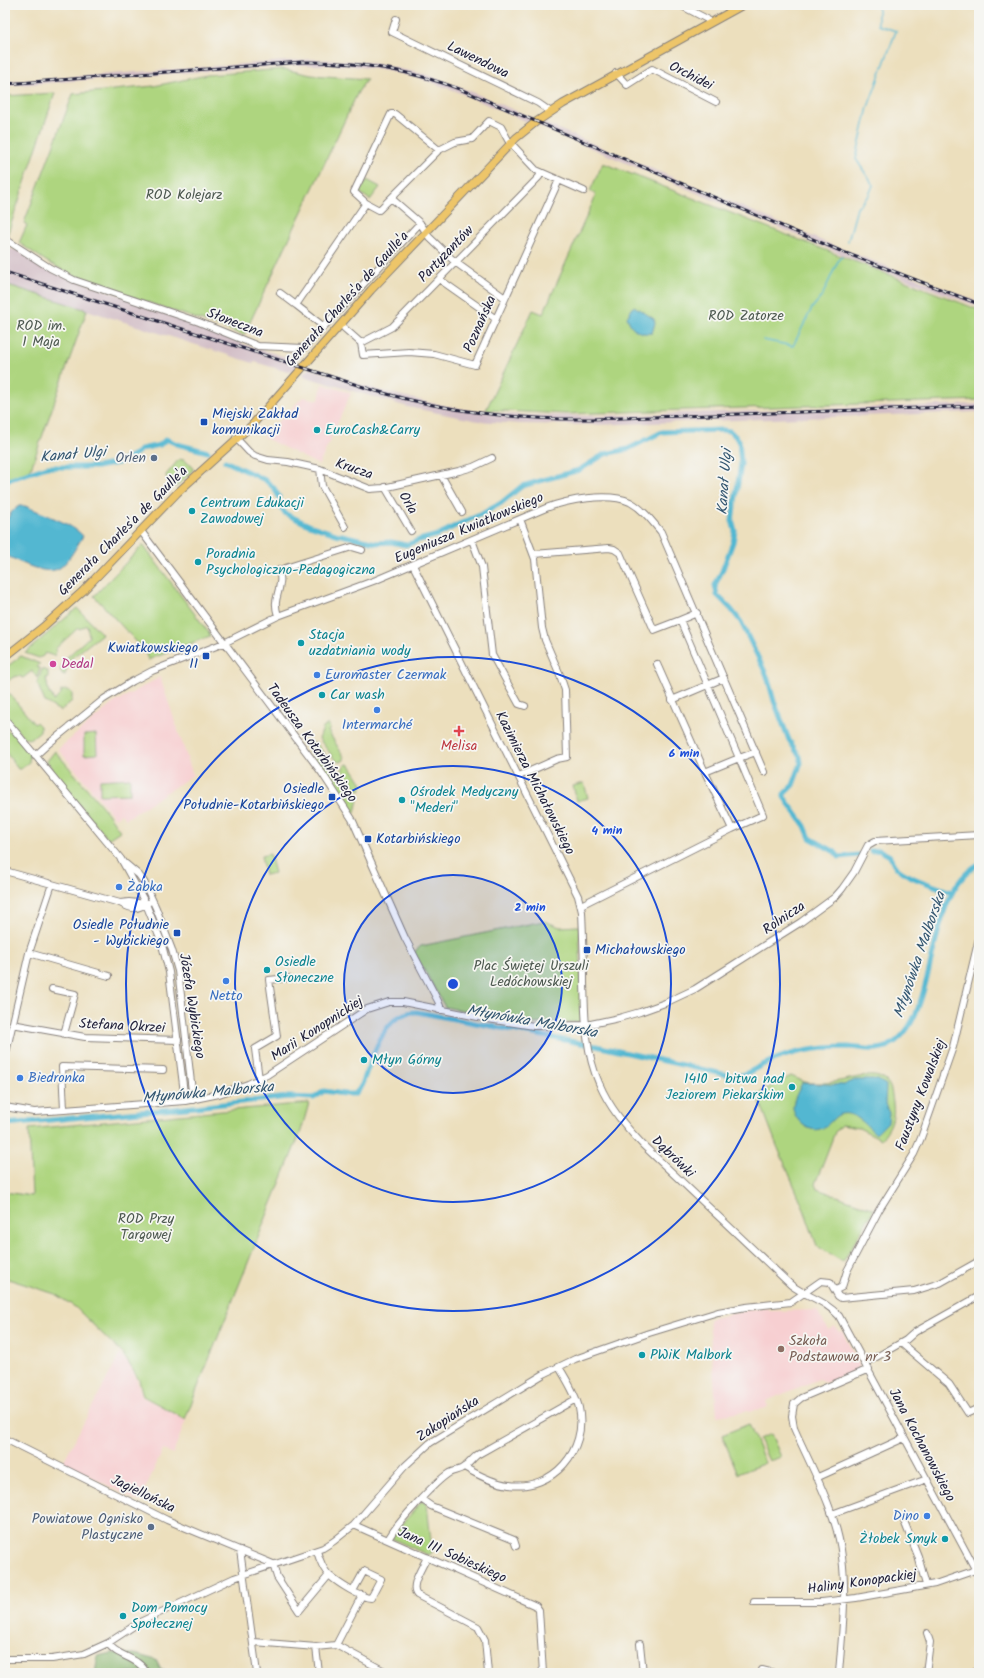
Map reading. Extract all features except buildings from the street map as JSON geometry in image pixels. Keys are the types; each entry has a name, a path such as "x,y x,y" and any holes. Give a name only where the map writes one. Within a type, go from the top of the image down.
{"main road":[{"name":"Generała Charles'a de Gaulle'a","path":"5,657 64,609 178,493 269,406 330,336 426,231 511,143 551,112 616,74 743,5"}],"street":[{"path":"680,5 707,19 709,23"},
{"name":"Lawendowa","path":"396,19 392,32 538,103 551,112"},
{"name":"Orchidei","path":"616,74 627,85 652,69 716,102"},
{"path":"439,150 395,114 391,114 354,192 366,203 379,210 439,150 455,142 472,139 489,121 501,127 511,143 536,170 584,191"},
{"name":"Partyzantów","path":"360,343 392,327 539,177 541,172"},
{"name":"Poznańska","path":"344,328 360,343 363,355 409,352 434,354 475,365 559,180"},
{"path":"391,198 420,223 429,237 455,262 505,298"},
{"path":"296,305 366,203"},
{"name":"Słoneczna","path":"5,239 50,268 67,277 199,322 258,346 304,348 420,223"},
{"path":"439,279 496,319"},
{"path":"280,293 323,326"},
{"name":"Krucza","path":"236,438 249,452 255,456 268,460 288,462 320,469 370,489 473,467 492,458"},
{"path":"320,469 322,486 345,527"},
{"path":"441,475 462,512"},
{"name":"Orla","path":"385,487 411,531"},
{"name":"Eugeniusza Kwiatkowskiego","path":"36,756 47,745 104,699 152,671 224,643 278,616 376,580 555,505 582,499 617,499 629,502 640,510 661,532 764,772"},
{"path":"519,776 557,759 567,757 565,690 547,647 542,628 534,554 520,519"},
{"name":"Tadeusza Kotarbińskiego","path":"141,531 322,773 352,818 405,938 438,1001 440,1006 439,1010"},
{"path":"472,540 482,567 492,655 519,704 525,706"},
{"path":"278,616 275,606 275,599 280,583 279,570 352,547 362,550"},
{"path":"534,554 605,548 614,549 620,553 625,562 654,630 697,613"},
{"name":"Kazimierza Michałowskiego","path":"413,564 519,776 581,905 586,1024"},
{"path":"581,905 763,815 680,620"},
{"path":"658,664 672,700 704,772 732,829"},
{"path":"672,700 724,678"},
{"name":"Józefa Wybickiego","path":"5,719 121,859 139,875 153,901 166,933 178,971 193,1100"},
{"path":"704,772 756,752"},
{"name":"Rolnicza","path":"586,1024 619,1018 676,999 695,989 801,922 835,897 842,890 854,872 868,845 874,841 979,835"},
{"name":"Józefa Wybickiego","path":"121,859 146,904 161,941 167,963 185,1101"},
{"path":"5,871 120,903 130,908 143,907 153,901"},
{"path":"5,1057 30,953 52,884"},
{"name":"Faustyny Kowalskiej","path":"836,1290 842,1287 847,1271 879,1210 914,1154 921,1138 953,1047 979,938"},
{"path":"30,953 109,976"},
{"path":"259,1079 254,1049 277,1036 269,980 288,978"},
{"name":"Stefana Okrzei","path":"52,989 75,994 64,1034"},
{"name":"Marii Konopnickiej","path":"5,1108 34,1112 185,1101 234,1090 259,1079 367,1009 389,1002 403,1002 528,1026 586,1024"},
{"name":"Stefana Okrzei","path":"12,1024 64,1034 104,1039 178,1040"},
{"name":"Dąbrówki","path":"586,1024 594,1071 613,1110 628,1129 791,1285 804,1293 817,1298"},
{"path":"64,1110 62,1068 163,1070"},
{"path":"789,1302 797,1299 823,1281 828,1281 836,1290 838,1296 843,1298 914,1291 940,1283 979,1262"},
{"path":"817,1284 817,1298"},
{"path":"789,1302 794,1294 791,1285"},
{"path":"839,1673 845,1599 842,1556 832,1514 794,1428 792,1416 794,1404 801,1398 867,1366 915,1332 979,1296"},
{"name":"Jana Kochanowskiego","path":"817,1298 836,1312 845,1325 904,1438 977,1568 979,1576"},
{"name":"Zakopiańska","path":"5,1659 52,1659 88,1652 108,1643 129,1628 146,1619 234,1578 244,1576 273,1564 317,1551 334,1541 354,1526 405,1466 430,1443 526,1384 575,1358 718,1312 789,1302"},
{"path":"901,1343 949,1384 968,1413 979,1408"},
{"path":"464,1467 488,1479 511,1486 531,1485 549,1477 563,1467 578,1441 580,1420 579,1407 576,1399 559,1366"},
{"path":"388,1540 402,1520 448,1473 464,1467 470,1460 478,1455 576,1399"},
{"path":"816,1478 904,1438"},
{"name":"Jagiellońska","path":"5,1439 167,1520 273,1564"},
{"path":"832,1514 927,1479"},
{"path":"421,1499 431,1506 514,1540 516,1546"},
{"name":"Haliny Konopackiej","path":"904,1521 918,1556 926,1585"},
{"name":"Jana III Sobieskiego","path":"354,1526 533,1604 539,1610 543,1673"},
{"path":"240,1550 254,1642 257,1673"},
{"path":"317,1551 318,1557 328,1575 352,1590 362,1595 371,1598 381,1579 364,1571 352,1590"},
{"path":"427,1557 414,1585 415,1592 417,1595 478,1627 485,1640 488,1673"},
{"path":"273,1564 277,1577 299,1611 328,1575"},
{"name":"Haliny Konopackiej","path":"754,1602 822,1602 845,1599 935,1584 977,1568"},
{"path":"336,1645 362,1595"},
{"path":"926,1673 930,1642 927,1633"},
{"path":"254,1642 316,1647 336,1645 388,1672"},
{"path":"108,1643 114,1649 142,1665 146,1673"},
{"path":"640,1644 643,1673"},
{"path":"316,1647 319,1673"},
{"path":"762,1670 774,1673"},
{"path":"972,1673 979,1670"}],"shaded area":[{"path":"312,59 367,62 424,74 470,91 535,119 530,123 453,90 422,79 388,71 347,65 289,65 5,86 5,82"},
{"path":"544,123 832,245 979,302 979,307 857,261 539,126"},
{"path":"5,248 17,250 51,271 159,309 243,344 293,359 292,362 299,365 293,371 288,372 255,362 253,363 5,284"},
{"path":"309,368 375,389 427,402 474,411 521,415 593,416 979,404 979,412 593,425 520,424 478,421 408,407 306,377 303,374"},
{"path":"322,384 351,393 319,465 263,437 303,397 319,400"},
{"path":"160,677 193,775 126,819 121,814 115,818 58,749 112,704"},
{"name":"Szkoła Podstawowa nr 3","path":"768,1308 768,1311 817,1310 828,1330 835,1326 839,1332 842,1331 860,1366 855,1371 825,1383 819,1379 766,1401 768,1408 717,1416 709,1319 754,1309"},
{"path":"120,1354 129,1365 136,1378 142,1397 186,1420 173,1454 163,1450 139,1502 63,1462"}],"green space":[{"name":"ROD Kolejarz","path":"284,69 311,75 367,79 358,92 244,335 103,287 68,273 46,261 19,243 27,225 24,223 73,94 154,86 207,75"},
{"path":"55,93 7,236 5,236 5,96"},
{"name":"ROD Zatorze","path":"603,163 979,310 979,400 566,414 486,410 533,310 543,314 596,195 590,191"},
{"path":"367,180 380,187 370,200 359,192"},
{"name":"ROD im. 1 Maja","path":"8,285 87,310 30,471 5,479 5,290"},
{"path":"179,459 184,460 192,466 193,470 176,487 167,479 166,475"},
{"path":"143,545 210,636 148,660 145,651 94,596"},
{"path":"77,608 102,634 69,660 65,675 60,671 64,660 89,637 87,625 80,629 78,628 55,649 56,651 54,656 45,653 39,658 25,653"},
{"path":"21,656 40,664 37,667 40,668 37,678 32,671 23,678 15,676 5,684 5,668"},
{"path":"42,669 48,671 48,678 46,678 49,694 51,694 54,701 61,694 61,691 66,690 72,694 72,701 60,711 45,702 37,683"},
{"path":"5,692 7,695 9,693 34,724 36,722 40,726 40,731 30,739 24,738 5,715"},
{"path":"328,724 330,729 328,731 344,757 344,760 341,762 336,761 319,739 323,728"},
{"path":"5,731 13,732 30,753 29,762 21,769 18,769 5,751"},
{"path":"96,734 97,754 84,755 84,735"},
{"path":"311,743 317,744 358,799 355,813 350,811 334,785 308,750"},
{"path":"55,751 107,812 120,831 108,839 51,771 52,769 47,761"},
{"path":"347,764 350,765 363,785 360,790 357,789 342,769"},
{"path":"130,778 130,794 100,795 100,780"},
{"path":"584,783 588,798 577,801 573,786"},
{"path":"270,854 275,873 265,875 261,856"},
{"name":"Plac Świętej Urszuli Ledóchowskiej","path":"544,921 560,927 579,926 583,1014 582,1019 579,1022 529,1024 445,1007 414,952 421,946"},
{"path":"791,1076 804,1082 822,1083 864,1076 877,1076 887,1082 891,1089 893,1118 890,1126 881,1139 859,1128 841,1125 835,1132 815,1184 817,1189 874,1209 843,1262 817,1246 802,1204 757,1094"},
{"name":"ROD Przy Targowej","path":"309,1103 301,1131 185,1419 143,1396 139,1380 123,1354 75,1307 55,1294 5,1278 5,1192 32,1196 29,1129"},
{"path":"749,1424 765,1463 738,1474 722,1435"},
{"path":"771,1434 781,1457 769,1461 759,1439"},
{"path":"422,1501 427,1504 432,1550 432,1553 428,1555 393,1539 392,1536"},
{"path":"111,1653 135,1654 156,1660 161,1670 195,1673 95,1673 98,1656"}],"water":[{"path":"634,306 654,319 655,323 652,333 639,332 631,325 627,317"},
{"path":"19,506 25,506 56,519 72,527 83,536 70,557 61,567 55,570 41,570 5,555 4,534 6,522 13,511"},
{"path":"855,1080 878,1080 886,1085 885,1104 889,1113 888,1122 876,1134 860,1120 849,1114 839,1115 824,1127 815,1130 806,1127 798,1120 793,1106 795,1097 802,1083 844,1085"}],"waterway":[{"path":"848,241 857,208 869,195 873,185 856,159 868,107 896,31 878,25 878,5"},
{"path":"763,340 793,346 812,308 822,296 839,259 842,257"},
{"name":"Kanał Ulgi","path":"342,535 376,543 391,542 406,545 438,535 482,514 501,503 522,486 579,470 605,454 628,449 662,432 730,431 739,440 741,464 732,520 735,531 733,542 715,585 717,595 741,622 767,676 774,701 789,740 800,757 801,763 793,785 784,794 784,797 805,826 810,838 835,852 839,857 859,855"},
{"name":"Kanał Ulgi","path":"5,481 47,467 97,467 118,463 137,453 141,449 160,445 166,439 177,444 208,452"},
{"name":"Kanał Ulgi","path":"225,461 265,480 274,488 279,497 282,510 286,514 309,525 339,535"},
{"name":"Kanał Ulgi","path":"871,851 879,850 890,856 894,865 905,874 952,892"},
{"name":"Młynówka Malborska","path":"5,1124 289,1097 314,1098 324,1091 355,1094 361,1087 374,1052 387,1028 395,1019 405,1014 417,1012 596,1046 732,1076 747,1073 777,1058 804,1051 838,1047 864,1049 883,1048 888,1046 905,1032 917,1011 939,928 948,902 961,880 979,864"}],"railway":[{"path":"5,84 302,62 364,65 404,72 462,90 843,252 979,304"},
{"path":"5,272 376,391 430,404 483,413 537,418 593,419 979,406"}],"place":[{"name":"Miejski Zakład komunikacji","path":"204,422"},
{"name":"EuroCash&Carry","path":"317,430"},
{"name":"Orlen","path":"154,458"},
{"name":"Centrum Edukacji Zawodowej","path":"192,511"},
{"name":"Poradnia Psychologiczno-Pedagogiczna","path":"198,562"},
{"name":"Stacja uzdatniania wody","path":"301,643"},
{"name":"Kwiatkowskiego II","path":"206,656"},
{"name":"Dedal","path":"53,664"},
{"name":"Euromaster Czermak","path":"317,675"},
{"name":"Car wash","path":"322,695"},
{"name":"Intermarché","path":"377,710"},
{"name":"Melisa","path":"459,731"},
{"name":"Osiedle Południe-Kotarbińskiego","path":"332,797"},
{"name":"Ośrodek Medyczny \"Mederi\"","path":"402,800"},
{"name":"Kotarbińskiego","path":"368,839"},
{"name":"Żabka","path":"119,887"},
{"name":"Osiedle Południe - Wybickiego","path":"177,933"},
{"name":"Michałowskiego","path":"587,950"},
{"name":"Osiedle Słoneczne","path":"267,970"},
{"name":"Netto","path":"226,981"},
{"name":"Młyn Górny","path":"364,1060"},
{"name":"Biedronka","path":"20,1078"},
{"name":"1410 - bitwa nad Jeziorem Piekarskim","path":"792,1087"},
{"name":"Szkoła Podstawowa nr 3","path":"781,1349"},
{"name":"PWiK Malbork","path":"642,1355"},
{"name":"Dino","path":"927,1516"},
{"name":"Powiatowe Ognisko Plastyczne","path":"151,1527"},
{"name":"Żłobek Smyk","path":"945,1539"},
{"name":"Dom Pomocy Społecznej","path":"123,1616"}]}
